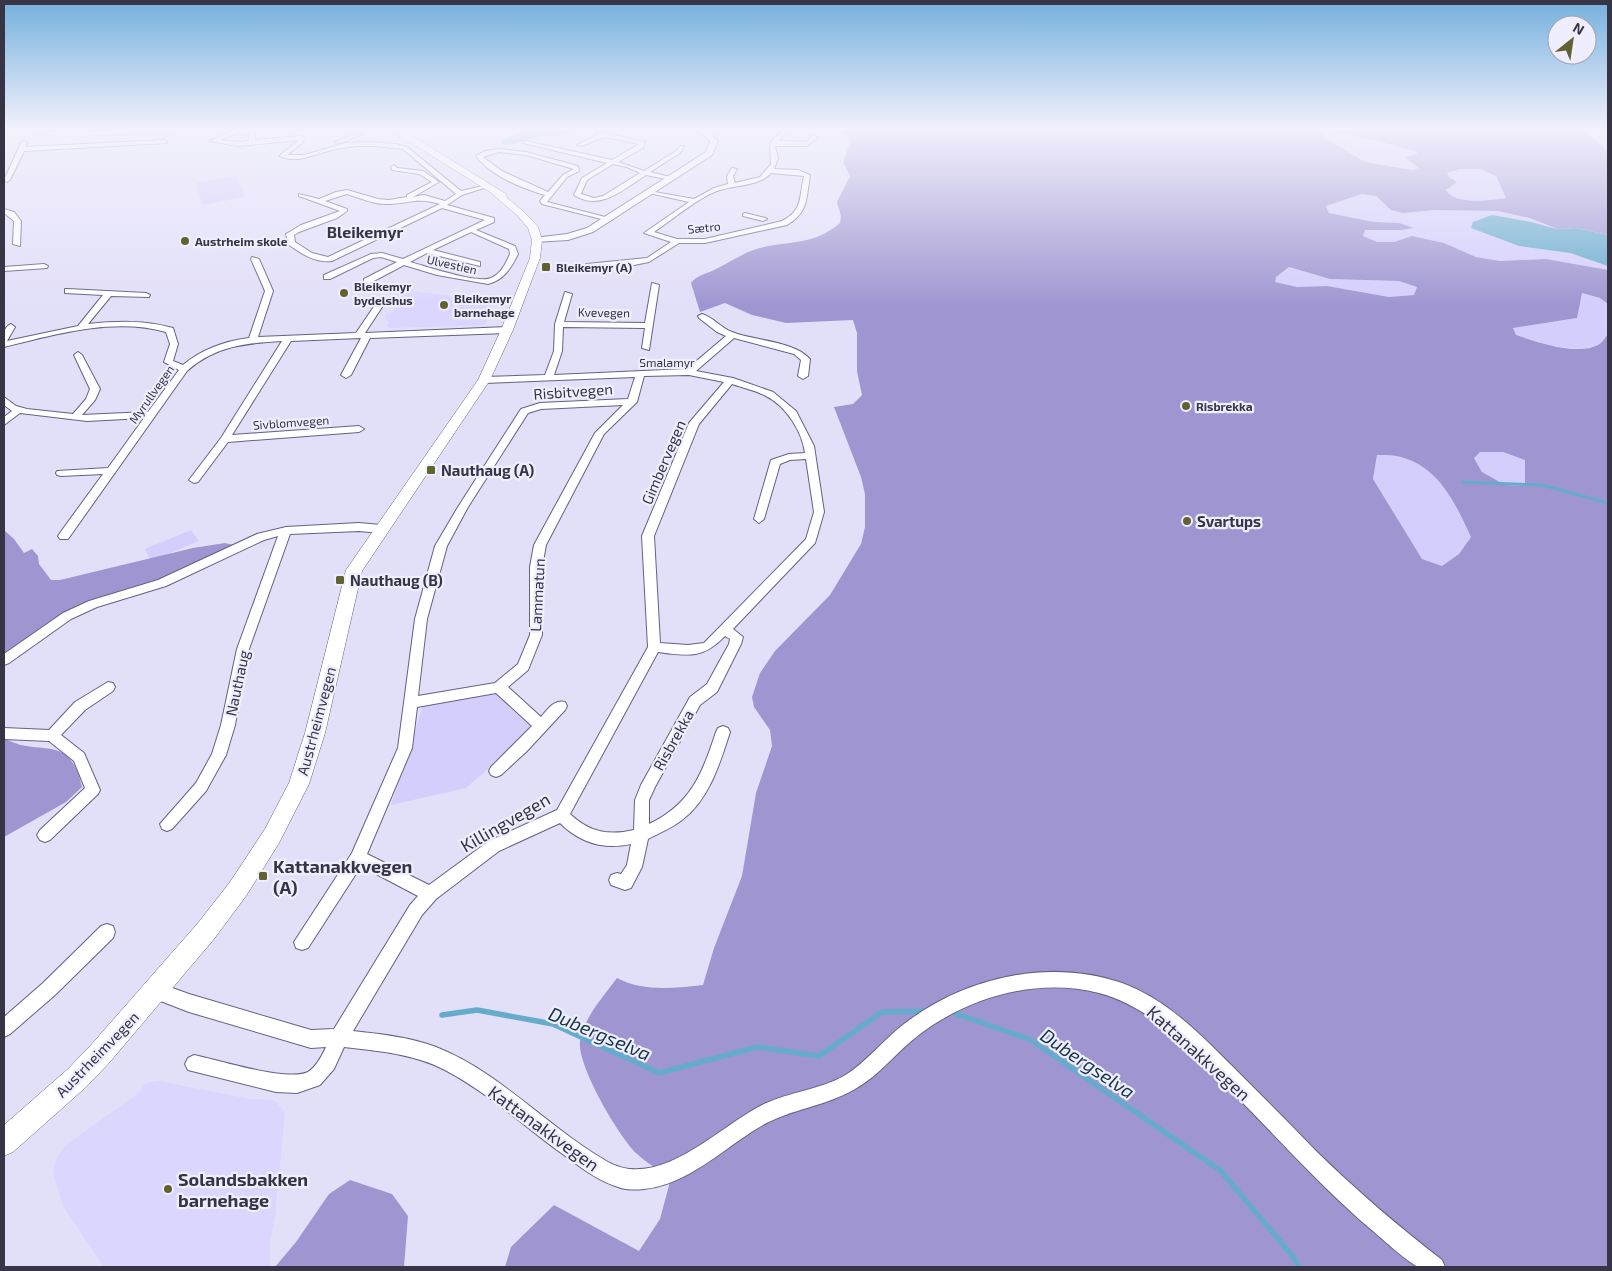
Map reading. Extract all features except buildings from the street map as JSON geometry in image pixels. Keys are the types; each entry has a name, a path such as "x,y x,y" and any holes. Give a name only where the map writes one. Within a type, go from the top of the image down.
{"main road":[{"path":"486,187 534,217 545,230 549,239"},
{"path":"489,189 528,221 537,240"},
{"name":"Austrheimvegen","path":"4,1143 77,1078 156,991 238,889 272,836 299,784 315,733 354,570 484,380 520,300 526,294 546,253 549,239"},
{"name":"Austrheimvegen","path":"520,300 520,293 535,258 537,240"}],"street":[{"path":"405,199 426,187"},
{"path":"452,187 460,194"},
{"path":"528,187 548,194"},
{"path":"555,187 542,201 544,204 609,219"},
{"path":"580,187 577,195 594,200 605,198 622,187"},
{"path":"537,240 580,234 609,219 658,187"},
{"name":"Sætro","path":"725,187 716,189 693,201 648,233 677,240 714,240 784,223 795,217 800,211 805,187"},
{"path":"301,195 343,208 344,211 295,230 290,234 292,243 312,258 330,259 460,194 489,189"},
{"path":"319,201 338,193 347,192 378,202 424,197 491,220 367,281"},
{"name":"Sætro","path":"651,192 693,201"},
{"path":"4,211 14,215 18,221 15,240 17,244"},
{"path":"745,215 764,215 763,228"},
{"name":"Ulvestien","path":"327,277 375,255 437,273 488,283 495,280 510,263 514,254 512,248 472,230"},
{"name":"Sætro","path":"587,266 641,262 655,257 677,240"},
{"path":"426,251 477,264"},
{"path":"253,340 269,291 268,285 254,259"},
{"path":"4,269 44,266"},
{"name":"Kvevegen","path":"646,348 655,285"},
{"path":"68,291 146,295"},
{"path":"81,328 109,293"},
{"name":"Kvevegen","path":"548,378 558,350 558,324 568,294"},
{"path":"346,375 363,336 380,304"},
{"path":"702,316 720,330 732,335 797,352 806,358 804,376"},
{"path":"4,344 81,328 136,323 170,330 174,344 168,362 184,369"},
{"name":"Kvevegen","path":"558,324 649,326"},
{"path":"4,339 11,327"},
{"name":"Myrullvegen","path":"64,536 184,369 194,359 211,350 230,343 253,340 507,330"},
{"path":"688,372 732,335"},
{"name":"Sivblomvegen","path":"194,480 225,439 288,339"},
{"path":"75,417 90,400 95,389 78,355"},
{"name":"Smalamyr","path":"484,380 688,372 730,380 770,394 793,413 809,446 819,512 811,540 725,630"},
{"name":"Risbitvegen","path":"552,522 600,433 632,402 640,374"},
{"name":"Gimbervegen","path":"654,647 648,536 694,423 730,380"},
{"path":"4,400 18,410 75,417 151,415"},
{"name":"Risbitvegen","path":"413,702 421,619 441,546 472,492 524,411 540,406 632,402"},
{"path":"4,422 18,410"},
{"name":"Sivblomvegen","path":"225,439 359,429"},
{"path":"759,519 775,462 789,457 810,456"},
{"path":"61,473 110,471"},
{"name":"Lammatun","path":"413,702 499,687 523,667 536,635 536,567 540,545 552,522"},
{"path":"4,660 68,616 93,604 162,583 261,537 286,531 358,527 381,528"},
{"name":"Nauthaug","path":"167,824 201,787 219,755 228,724 243,649 286,531"},
{"path":"654,647 699,650 708,646 725,630"},
{"name":"Risbrekka","path":"617,880 625,883 634,868 641,835 642,800 648,785 695,701 712,688 735,644 737,637 725,630"},
{"name":"Killingvegen","path":"339,1038 416,910 430,894 494,846 562,815 654,647"},
{"path":"52,736 80,706 108,687"},
{"path":"499,687 541,726"},
{"path":"302,942 358,857 378,816 406,748 413,702"},
{"path":"496,772 522,748 560,706"},
{"path":"562,815 574,828 588,836 601,840 623,840 641,835 680,813 699,790 716,754 723,732"},
{"path":"4,733 52,736 79,757 93,790 45,835"},
{"path":"358,857 430,894"},
{"path":"4,1028 49,989 107,932"},
{"name":"Kattanakkvegen","path":"156,991 188,1003 311,1039 339,1038 390,1044 433,1055 454,1065 488,1087 597,1168 621,1179 639,1180 675,1170 757,1117 774,1109 838,1088 853,1081 878,1062 914,1027 970,995 990,989 1038,980 1060,979 1090,982 1134,997 1175,1026 1368,1213 1436,1267"},
{"path":"194,1064 276,1083 297,1084 314,1079 321,1072 328,1063 339,1038"}],"shaded area":[{"path":"197,187 241,187 245,197 202,205"},
{"path":"844,187 1450,187 1446,190 1451,195 1474,201 1506,198 1501,187 1608,187 1608,235 1576,228 1557,229 1530,218 1498,211 1435,210 1403,213 1391,210 1376,196 1362,194 1326,206 1329,213 1374,222 1399,223 1414,228 1365,230 1363,236 1377,242 1394,242 1412,236 1444,243 1476,257 1500,261 1546,259 1608,270 1608,304 1600,298 1582,293 1577,318 1513,328 1516,335 1568,349 1589,348 1598,345 1608,334 1608,1267 505,1267 511,1247 554,1205 639,1251 660,1219 671,1178 636,1153 619,1131 600,1100 585,1067 581,1052 580,1041 582,1032 595,1007 617,978 637,985 660,988 703,985 714,948 742,876 756,793 772,746 770,730 754,707 752,697 760,673 775,651 830,595 861,544 865,527 865,494 861,477 834,407 853,404 862,395 857,371 857,333 853,320 786,323 752,315 725,303 700,312 691,283 699,276 748,252 811,239 830,230 840,223 841,216 837,202","holes":["1289,267 1330,279 1399,281 1417,287 1414,295 1389,297 1327,286 1297,287 1275,282 1276,277","1480,452 1503,452 1525,460 1525,486 1505,485 1482,472 1474,458","1377,455 1401,457 1415,462 1426,469 1445,488 1471,537 1459,554 1442,566 1422,559 1373,479"]},
{"path":"1450,187 1501,187 1506,198 1465,200 1451,195 1446,190"},
{"path":"1362,194 1376,196 1391,210 1403,213 1435,210 1498,211 1530,218 1549,227 1492,215 1519,246 1570,253 1608,266 1608,270 1546,259 1500,261 1476,257 1444,243 1412,236 1394,242 1377,242 1363,236 1365,230 1413,228 1399,223 1374,222 1329,213 1325,206"},
{"path":"1288,267 1330,279 1399,281 1417,287 1414,295 1389,297 1327,286 1297,287 1274,282 1276,277"},
{"name":"Bleikemyr barnehage","path":"404,290 458,297 496,294 485,325 390,328 387,326 389,322 385,318 387,313 393,312"},
{"path":"1581,293 1600,298 1608,304 1608,332 1600,343 1578,349 1565,348 1516,335 1513,328 1577,318"},
{"path":"1480,452 1503,452 1525,460 1525,486 1505,485 1482,472 1474,457"},
{"path":"1377,455 1398,456 1415,462 1426,469 1445,488 1471,537 1459,554 1442,566 1422,559 1373,479"},
{"path":"4,530 14,539 24,553 32,549 38,556 39,564 51,580 60,580 193,548 225,543 243,547 192,569 101,598 21,646 4,660"},
{"path":"191,530 199,541 151,561 145,549"},
{"path":"498,693 536,727 466,788 391,805 423,705"},
{"path":"4,738 17,744 61,752 69,758 76,769 82,787 66,802 4,837"},
{"name":"Solandsbakken barnehage","path":"159,1081 250,1099 274,1100 285,1112 275,1216 270,1241 270,1266 104,1267 63,1206 53,1173 57,1157 66,1145 140,1092 145,1083"},
{"path":"350,1180 392,1194 408,1216 404,1267 275,1267 296,1242 329,1194"}],"water":[{"path":"1492,215 1557,229 1576,228 1608,235 1608,266 1570,253 1519,246 1471,228 1473,222"}],"waterway":[{"path":"1462,482 1542,485 1608,503"},
{"name":"Dubergselva","path":"442,1015 477,1010 553,1024 659,1073 757,1047 819,1056 882,1012 926,1011"},
{"name":"Dubergselva","path":"951,1012 1031,1040 1221,1171 1294,1258 1299,1267"}],"place":[{"name":"Austrheim skole","path":"185,241"},
{"name":"Bleikemyr (A)","path":"546,267"},
{"name":"Bleikemyr bydelshus","path":"344,293"},
{"name":"Bleikemyr barnehage","path":"444,305"},
{"name":"Risbrekka","path":"1186,406"},
{"name":"Nauthaug (A)","path":"431,470"},
{"name":"Svartups","path":"1187,521"},
{"name":"Nauthaug (B)","path":"340,580"},
{"name":"Kattanakkvegen (A)","path":"263,876"},
{"name":"Solandsbakken barnehage","path":"168,1189"}],"district":[{"name":"Bleikemyr","path":"365,231"}]}
